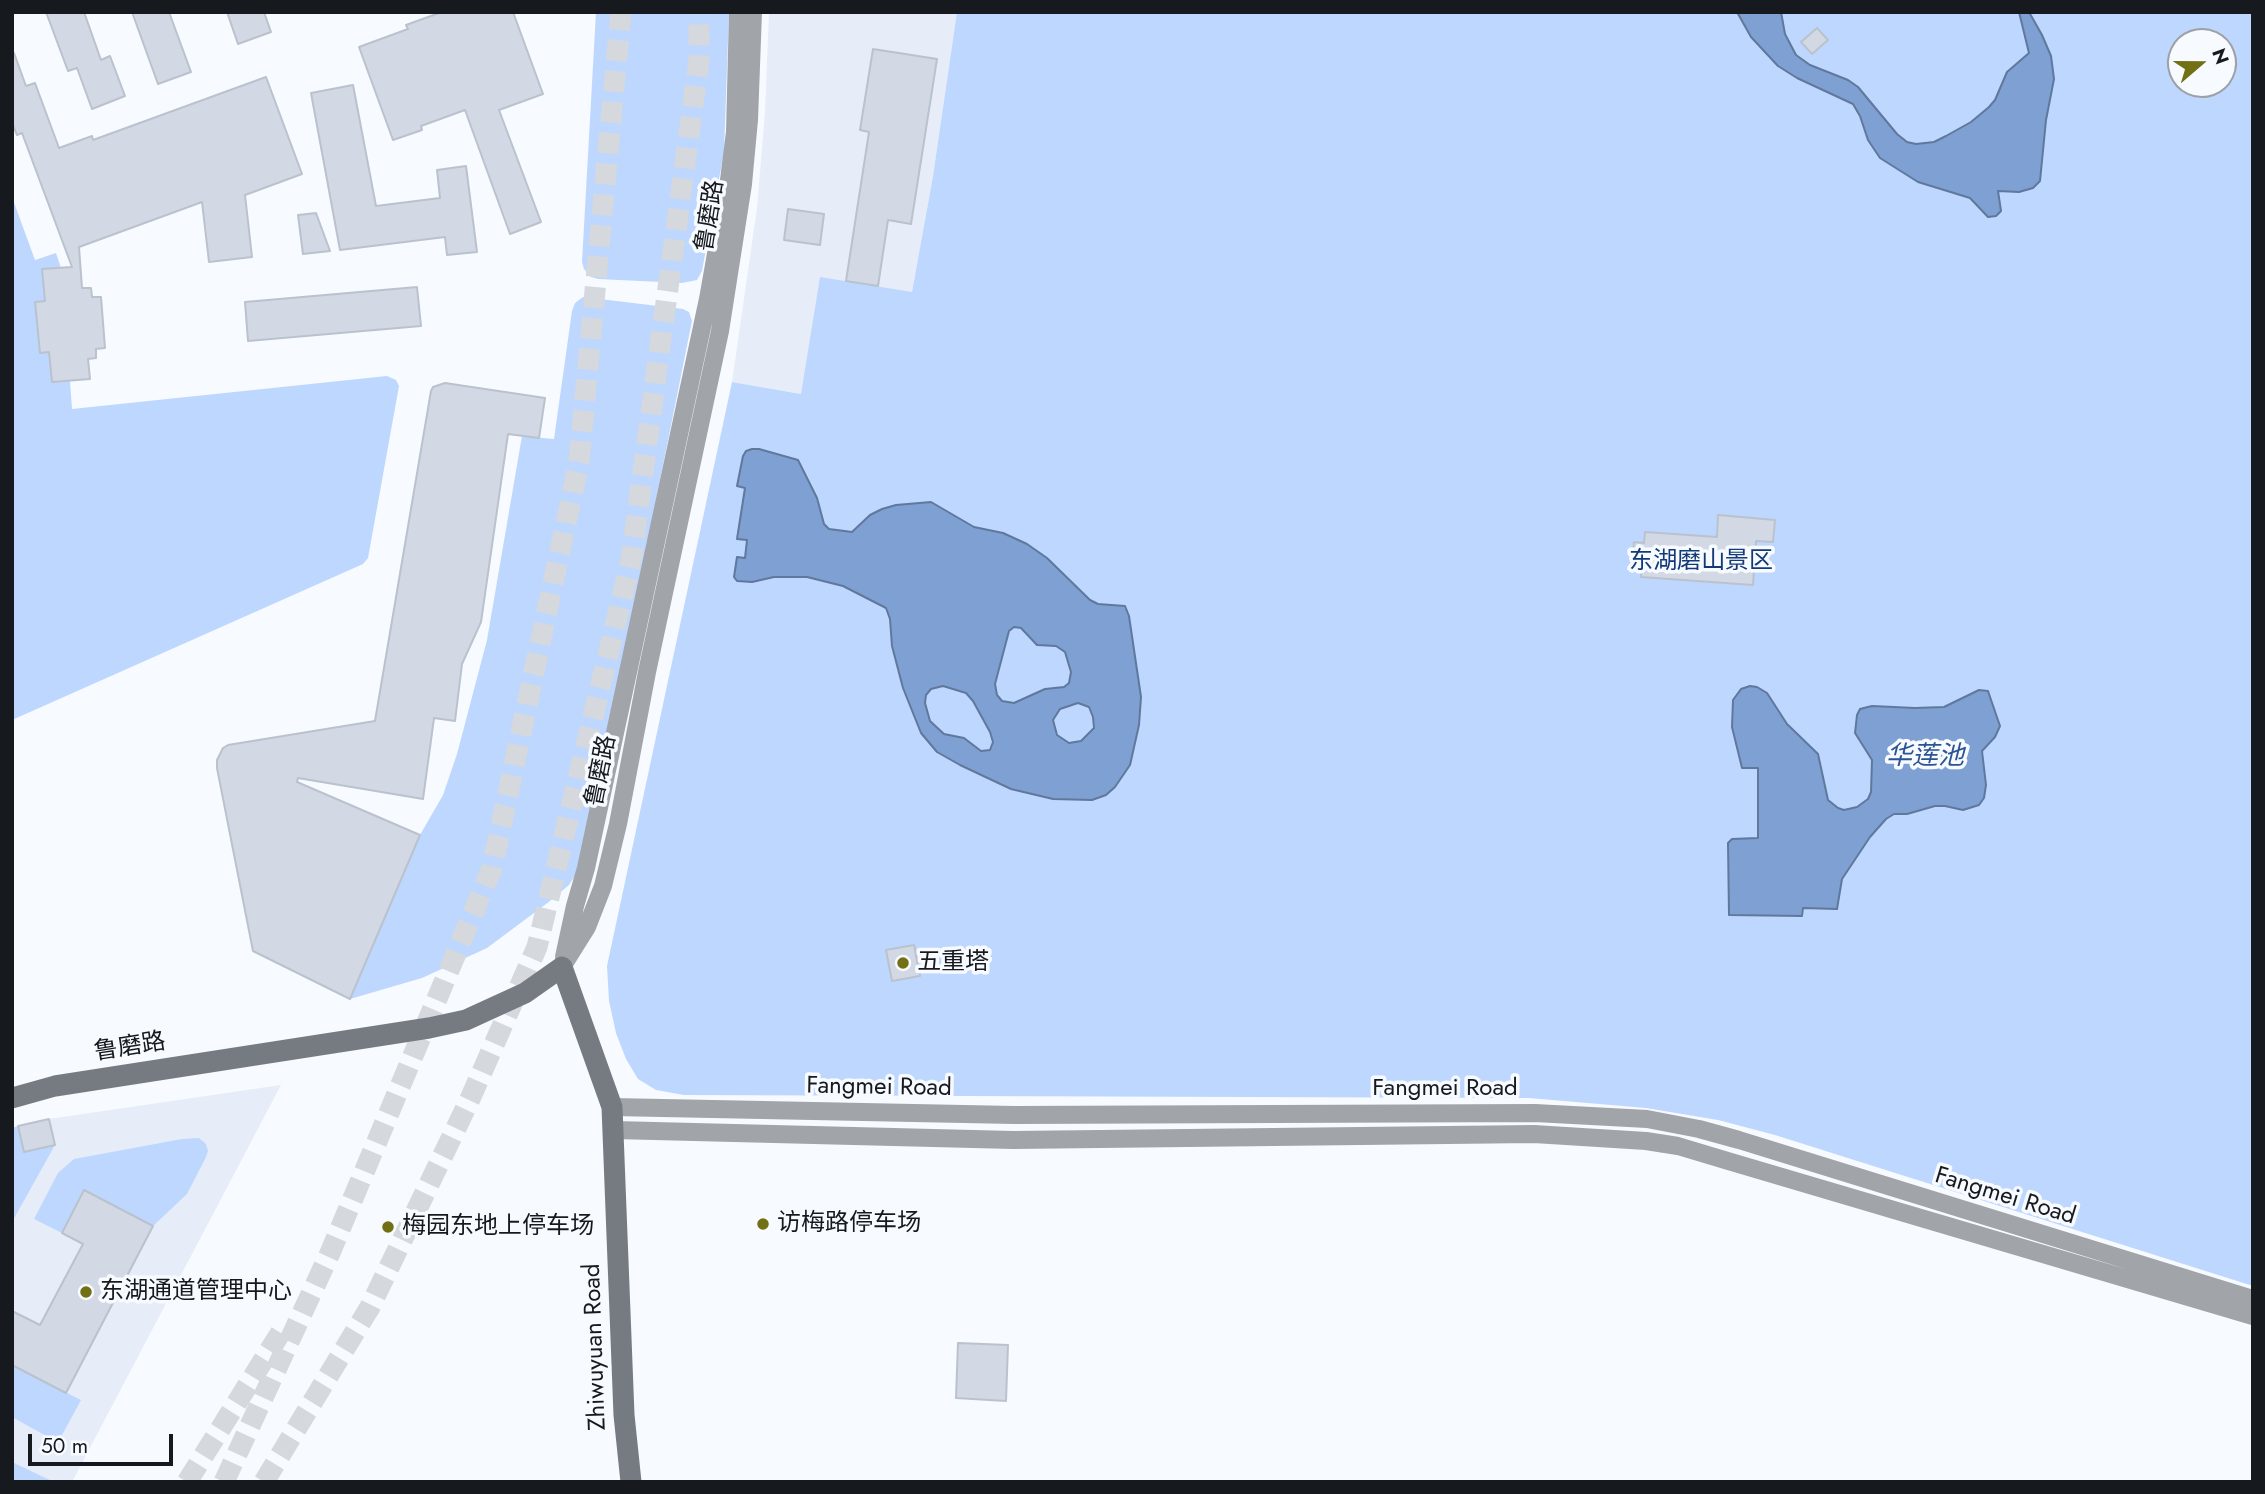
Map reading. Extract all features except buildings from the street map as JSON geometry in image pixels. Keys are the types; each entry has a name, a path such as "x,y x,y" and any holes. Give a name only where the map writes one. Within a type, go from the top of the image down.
{"street":[{"path":"562,967 586,868 708,299 732,156 738,76 738,12"},
{"name":"鲁磨路","path":"12,1098 55,1086 466,1020 525,993 562,967 587,927 603,886 720,331 750,120 753,12"},
{"name":"Zhiwuyuan Road","path":"562,967 612,1108 624,1415 631,1482"},
{"name":"Fangmei Road","path":"612,1108 1014,1115 1535,1113 1647,1119 1699,1129 2253,1299"},
{"path":"1534,1134 1535,1113"},
{"name":"Fangmei Road","path":"614,1130 1026,1140 1534,1134 1616,1138 1678,1146 2253,1316"},
{"path":"2092,1269 2097,1251"}],"shaded area":[{"path":"769,12 957,12 933,176 912,292 801,394 732,382 757,208 765,113"},
{"name":"东湖通道管理中心","path":"281,1085 72,1482 12,1482 12,1128 49,1119"}],"green space":[{"path":"596,12 729,12 724,152 702,271 697,280 682,283 598,279 591,277 584,269 582,262"},
{"name":"东湖磨山景区","path":"957,12 2253,12 2253,1286 1775,1135 1718,1120 1646,1108 1529,1098 684,1095 656,1090 638,1079 626,1059 616,1033 609,1001 607,966 732,382 801,394 820,277 912,292 933,176"},
{"path":"12,197 35,260 56,253 61,268 80,266 82,288 91,288 92,297 101,297 105,348 96,349 96,358 88,359 90,379 70,381 72,409 387,376 396,380 399,386 368,558 363,564 12,720"},
{"path":"583,297 683,309 689,312 692,321 576,874 569,885 550,901 487,948 422,978 350,999 420,835 443,795 457,754 487,640 522,436 554,439 572,311 575,303"},
{"path":"18,1126 24,1152 55,1145 12,1222 12,1128"},
{"path":"199,1138 206,1144 208,1151 187,1194 153,1226 85,1190 62,1233 34,1219 58,1173 74,1159"},
{"path":"12,1365 81,1400 62,1435 48,1437 12,1417"},
{"path":"12,1462 54,1482 12,1482"}],"water":[{"path":"1737,12 1781,12 1785,34 1796,55 1810,65 1848,80 1858,87 1897,134 1907,142 1916,144 1934,142 1946,136 1971,122 1995,100 2007,72 2029,53 2019,12 2029,12 2051,56 2054,79 2046,120 2040,181 2033,188 2019,192 1998,191 2001,211 1996,216 1988,217 1970,198 1918,182 1880,158 1868,140 1853,104 1797,78 1778,66 1751,37"},
{"path":"759,449 798,460 817,498 824,524 829,529 852,532 870,515 882,509 931,502 974,527 1003,533 1027,544 1047,558 1090,600 1098,604 1125,606 1129,616 1141,697 1139,725 1130,765 1115,787 1106,795 1092,800 1053,799 1011,789 960,765 937,752 921,733 903,688 886,608 843,586 807,577 737,581 734,577 737,557 745,558 747,540 737,539 745,488 737,486 746,451","holes":["1014,627 1021,628 1037,645 1056,646 1065,652 1071,672 1069,683 1064,687 1045,689 1014,703 1002,701 997,695 995,684 1009,631","943,686 966,693 990,732 993,742 990,750 981,751 964,738 944,734 930,721 925,703 926,695 931,689","1078,703 1089,707 1094,728 1081,741 1069,743 1057,735 1053,720 1060,709"]},
{"name":"华莲池","path":"1750,686 1767,693 1787,724 1818,754 1828,800 1844,810 1857,807 1868,799 1871,792 1872,760 1855,733 1860,709 1872,706 1944,707 1979,690 1988,691 2000,726 1995,737 1982,751 1986,785 1984,798 1979,805 1963,810 1935,806 1907,814 1894,814 1886,819 1870,837 1842,879 1837,909 1803,908 1802,916 1729,915 1728,843 1732,839 1758,838 1758,768 1742,768 1732,727 1733,700 1741,689"}],"tunnel":[{"path":"224,1482 330,1253 492,868 579,462 621,12"},
{"path":"264,1482 370,1307 470,1099 537,947 631,560 699,60 699,12"},
{"path":"187,1482 283,1329"}],"place":[{"name":"五重塔","path":"903,963"},
{"name":"访梅路停车场","path":"763,1224"},
{"name":"梅园东地上停车场","path":"388,1227"},
{"name":"东湖通道管理中心","path":"86,1292"}]}
